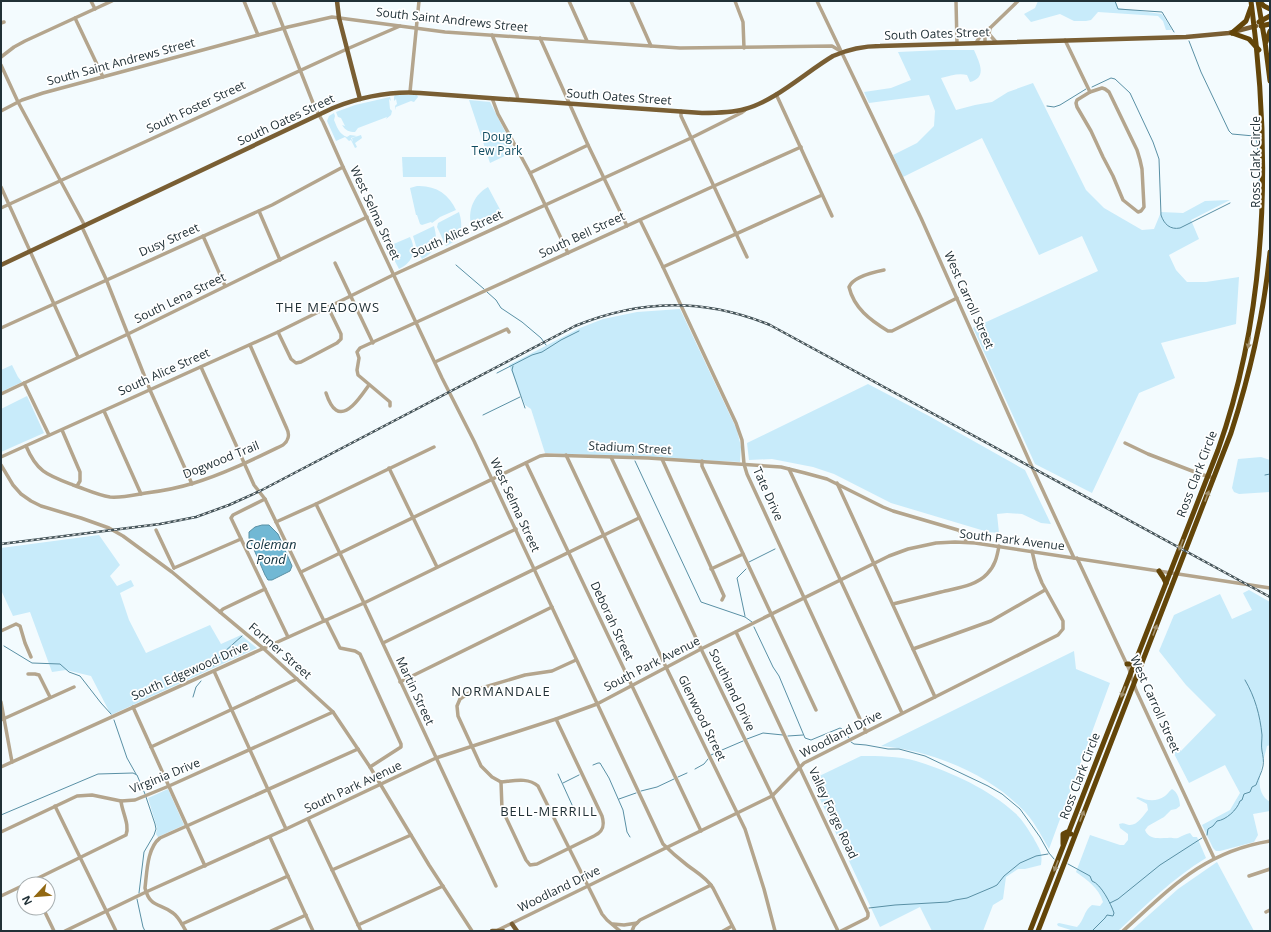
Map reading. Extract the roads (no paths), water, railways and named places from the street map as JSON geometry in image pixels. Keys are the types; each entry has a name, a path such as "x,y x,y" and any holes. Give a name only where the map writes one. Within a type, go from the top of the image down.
{"highway":[{"path":"1258,1 1270,9"},
{"path":"1258,1 1270,81"},
{"path":"1251,3 1246,21 1232,33 1249,39 1260,53"},
{"name":"Ross Clark Circle","path":"1030,931 1208,476 1235,398 1252,329 1262,262 1268,162 1266,106 1260,53 1251,3"},
{"path":"1256,26 1261,20 1270,16"},
{"path":"1263,27 1270,24"},
{"name":"South Oates Street","path":"1256,26 1263,27"},
{"path":"1265,42 1270,31"},
{"name":"Ross Clark Circle","path":"1038,931 1231,433 1241,400 1258,330 1270,252"},
{"path":"1262,262 1269,262"},
{"path":"1252,329 1258,330"},
{"path":"1235,398 1241,400"},
{"path":"1224,431 1231,433"},
{"path":"1159,570 1166,583"},
{"path":"1158,603 1165,605"},
{"path":"1143,642 1149,645"},
{"path":"1127,664 1135,663"},
{"path":"1086,787 1093,790"},
{"path":"1069,832 1073,840"}],"main road":[{"path":"337,1 339,18 360,99"},
{"name":"South Oates Street","path":"1,265 319,115 342,105 380,94 410,92 718,113 746,109 763,102 827,60 842,52 866,46 1186,37 1232,33 1256,26"},
{"path":"512,924 517,931"},
{"path":"495,931 503,931"}],"street":[{"path":"91,1 95,9"},
{"path":"1,57 20,44 112,1"},
{"path":"244,1 258,35"},
{"name":"West Selma Street","path":"273,1 315,108 416,323 493,480 662,844 688,866 702,875 711,885 735,931"},
{"path":"410,92 419,1"},
{"path":"569,1 587,41"},
{"path":"631,1 651,46"},
{"path":"735,1 743,18 744,48"},
{"name":"West Carroll Street","path":"817,1 921,218 1032,467 1127,664 1134,684 1214,858"},
{"path":"956,1 957,44"},
{"path":"976,43 979,38 1018,1"},
{"path":"75,18 103,77"},
{"name":"South Saint Andrews Street","path":"1,111 18,102 43,93 326,18 339,18 445,32 651,46 744,48 832,46 842,52"},
{"name":"South Foster Street","path":"1,208 347,49 401,26"},
{"path":"989,29 989,34 996,42"},
{"path":"985,43 985,36 989,29"},
{"path":"492,35 518,100"},
{"path":"540,38 588,145 627,226"},
{"path":"1065,40 1090,92"},
{"path":"1,65 18,102 83,226 106,279 150,390 192,484"},
{"path":"1102,88 1109,92 1137,150 1142,169 1144,207 1141,211 1138,212 1123,200 1091,131 1077,108 1076,100 1090,92 1102,88"},
{"path":"776,94 832,216"},
{"path":"492,98 494,105 530,174 568,253"},
{"name":"South Alice Street","path":"1,457 278,332 393,274 692,138 746,109"},
{"path":"680,111 747,257"},
{"path":"530,174 588,145"},
{"name":"South Bell Street","path":"369,385 359,377 357,373 359,358 357,352 360,348 801,147"},
{"name":"Dusy Street","path":"1,327 259,211 343,167"},
{"path":"1,187 78,357"},
{"path":"664,267 822,195"},
{"path":"259,211 280,260"},
{"name":"South Lena Street","path":"1,394 128,334 367,217"},
{"name":"Tate Drive","path":"640,220 664,267 739,429 743,444 744,464 747,474 866,732"},
{"path":"203,236 226,286"},
{"path":"335,263 372,343"},
{"path":"884,270 874,272 856,280 850,284 849,287 854,303 858,308 888,331 892,331 957,298"},
{"path":"278,332 292,360 296,363 301,362 338,343 341,339 340,333 328,307"},
{"path":"435,362 508,329 509,332"},
{"name":"Dogwood Trail","path":"26,446 40,469 54,478 94,493 110,496 128,496 192,484 244,463 283,445 287,441 289,435 250,345"},
{"path":"201,367 255,486 265,499 325,620 340,648 355,651 360,654 401,744 400,747 370,767"},
{"path":"24,383 49,435"},
{"path":"326,394 334,409 344,411 350,408 369,385 390,402 390,406"},
{"path":"104,411 141,494"},
{"path":"62,430 80,472 80,481 77,486"},
{"path":"1125,443 1148,454 1214,478"},
{"path":"276,522 434,447"},
{"name":"Stadium Street","path":"301,572 544,455 702,461 789,469 817,476 836,483 883,507 958,530 964,534 966,542"},
{"name":"Glenwood Street","path":"566,455 749,840 775,931"},
{"name":"Southland Drive","path":"611,457 701,650 839,931"},
{"path":"662,459 724,596 722,600"},
{"path":"702,461 702,466 816,710"},
{"name":"Deborah Street","path":"526,463 701,831"},
{"name":"Fortner Street","path":"1,465 5,474 13,485 31,501 41,506 109,528 173,570 333,712 370,767 472,931"},
{"path":"389,468 437,568"},
{"path":"789,469 902,713"},
{"path":"836,483 935,697"},
{"path":"265,499 231,516 231,519 288,637"},
{"name":"Martin Street","path":"316,504 364,603 496,886"},
{"path":"382,644 639,518"},
{"name":"South Edgewood Drive","path":"1,767 364,603 516,529"},
{"path":"156,530 173,570 241,539"},
{"name":"South Park Avenue","path":"65,931 146,892 270,837 436,758 597,704 874,563 913,548 936,543 966,542 1270,588"},
{"path":"893,604 965,586 979,581 993,568 999,546"},
{"name":"Woodland Drive","path":"495,931 772,796 800,766 1060,633 1063,629 1063,620 1045,590 1038,574 1032,551"},
{"path":"711,569 743,554"},
{"path":"220,612 223,609 265,589"},
{"path":"913,649 991,621 1045,590"},
{"path":"400,682 552,607"},
{"path":"1,631 16,624 20,626 31,657"},
{"name":"Valley Forge Road","path":"736,632 800,766 868,916 839,931"},
{"path":"576,660 552,671 518,677 475,690 463,696 458,703 457,713 483,769 492,777 501,782 526,780 533,782 538,786 602,914 620,931"},
{"path":"214,671 286,829"},
{"path":"28,674 35,674 39,676 50,697"},
{"path":"151,747 297,679"},
{"path":"2,719 74,687"},
{"path":"1,702 2,719 12,762"},
{"path":"133,707 205,866"},
{"name":"Virginia Drive","path":"1,832 70,799 84,795 97,795 121,801 132,801 169,786 333,712"},
{"path":"501,782 502,809 530,865 534,865 598,835 604,824 602,816 556,719"},
{"path":"186,931 173,913 150,900 146,892 145,888 150,851 154,844 160,838 358,749"},
{"path":"46,876 127,835 126,821 121,801"},
{"path":"56,806 116,931"},
{"path":"308,819 361,931"},
{"path":"332,870 411,835"},
{"path":"270,837 313,931"},
{"path":"1123,931 1192,871 1214,858 1240,848 1270,841"},
{"path":"1249,876 1270,869"},
{"path":"182,924 288,876"},
{"path":"612,924 624,925 638,922 711,885"},
{"path":"358,925 443,886"},
{"path":"1,896 16,888"},
{"path":"271,931 306,915"},
{"path":"47,916 54,931"},
{"path":"632,931 638,922"},
{"path":"723,931 732,926"}],"water":[{"name":"Coleman Pond","path":"269,525 278,534 292,566 290,571 272,580 268,580 265,575 249,538 249,532 255,527"}],"waterway":[{"path":"1115,1 1118,9 1162,12 1174,32"},
{"path":"1189,41 1201,72 1229,131 1232,134 1254,136 1257,142 1258,154"},
{"path":"1092,87 1111,78 1115,79 1130,93 1153,142 1159,159 1161,215 1168,226 1180,228 1230,203"},
{"path":"1047,106 1054,107 1060,105 1086,89"},
{"path":"1260,169 1260,175"},
{"path":"1255,190 1257,190 1261,176"},
{"path":"456,265 484,289"},
{"path":"487,292 496,300 501,308 522,322 541,338 546,345"},
{"path":"497,373 532,355 542,352 579,331"},
{"path":"513,366 512,370 525,408"},
{"path":"483,415 520,397"},
{"path":"635,461 701,602 745,617 752,622"},
{"path":"1265,475 1270,474"},
{"path":"749,562 775,549"},
{"path":"745,616 737,578 746,569"},
{"path":"754,627 773,667 779,676 805,738 811,740 840,728 849,738"},
{"path":"213,666 223,653 242,636"},
{"path":"4,646 32,663 60,664 69,672 80,676 111,714"},
{"path":"1207,835 1208,829 1217,821 1224,819 1231,814 1242,800 1244,794 1250,792 1252,787 1256,785 1263,764 1260,720 1249,686 1245,680"},
{"path":"193,697 196,687 201,681"},
{"path":"114,720 127,758 136,774"},
{"path":"747,739 763,733 783,735"},
{"path":"788,736 803,735"},
{"path":"722,750 743,741"},
{"path":"851,742 854,744 888,749 899,749 925,756 1002,794 1020,809 1054,859"},
{"path":"711,755 718,752"},
{"path":"695,769 704,764 708,759"},
{"path":"593,765 600,763 609,778 623,810 627,832 630,837"},
{"path":"1,815 98,774 133,773 137,775 145,794"},
{"path":"678,777 687,773"},
{"path":"556,816 572,809 573,807 558,774"},
{"path":"563,783 579,775"},
{"path":"641,791 657,787 674,779"},
{"path":"619,799 636,793"},
{"path":"139,893 144,852 156,829 146,797"},
{"path":"1110,903 1118,899 1160,865 1202,838"},
{"path":"869,908 948,902 967,898 997,885 1004,876 1020,863 1036,856 1048,854"},
{"path":"1068,864 1090,876 1092,881 1099,886 1105,895 1114,913 1113,916 1107,915 1092,931"},
{"path":"137,899 145,931"}],"railway":[{"path":"1,544 160,524 196,517 229,505 260,491 575,326 600,317 648,307 672,305 697,306 745,316 770,325 1270,597"}],"district":[{"name":"THE MEADOWS","path":"328,307"},
{"name":"NORMANDALE","path":"501,691"},
{"name":"BELL-MERRILL","path":"549,811"}],"park label":[{"name":"Doug Tew Park","path":"497,144"}]}
